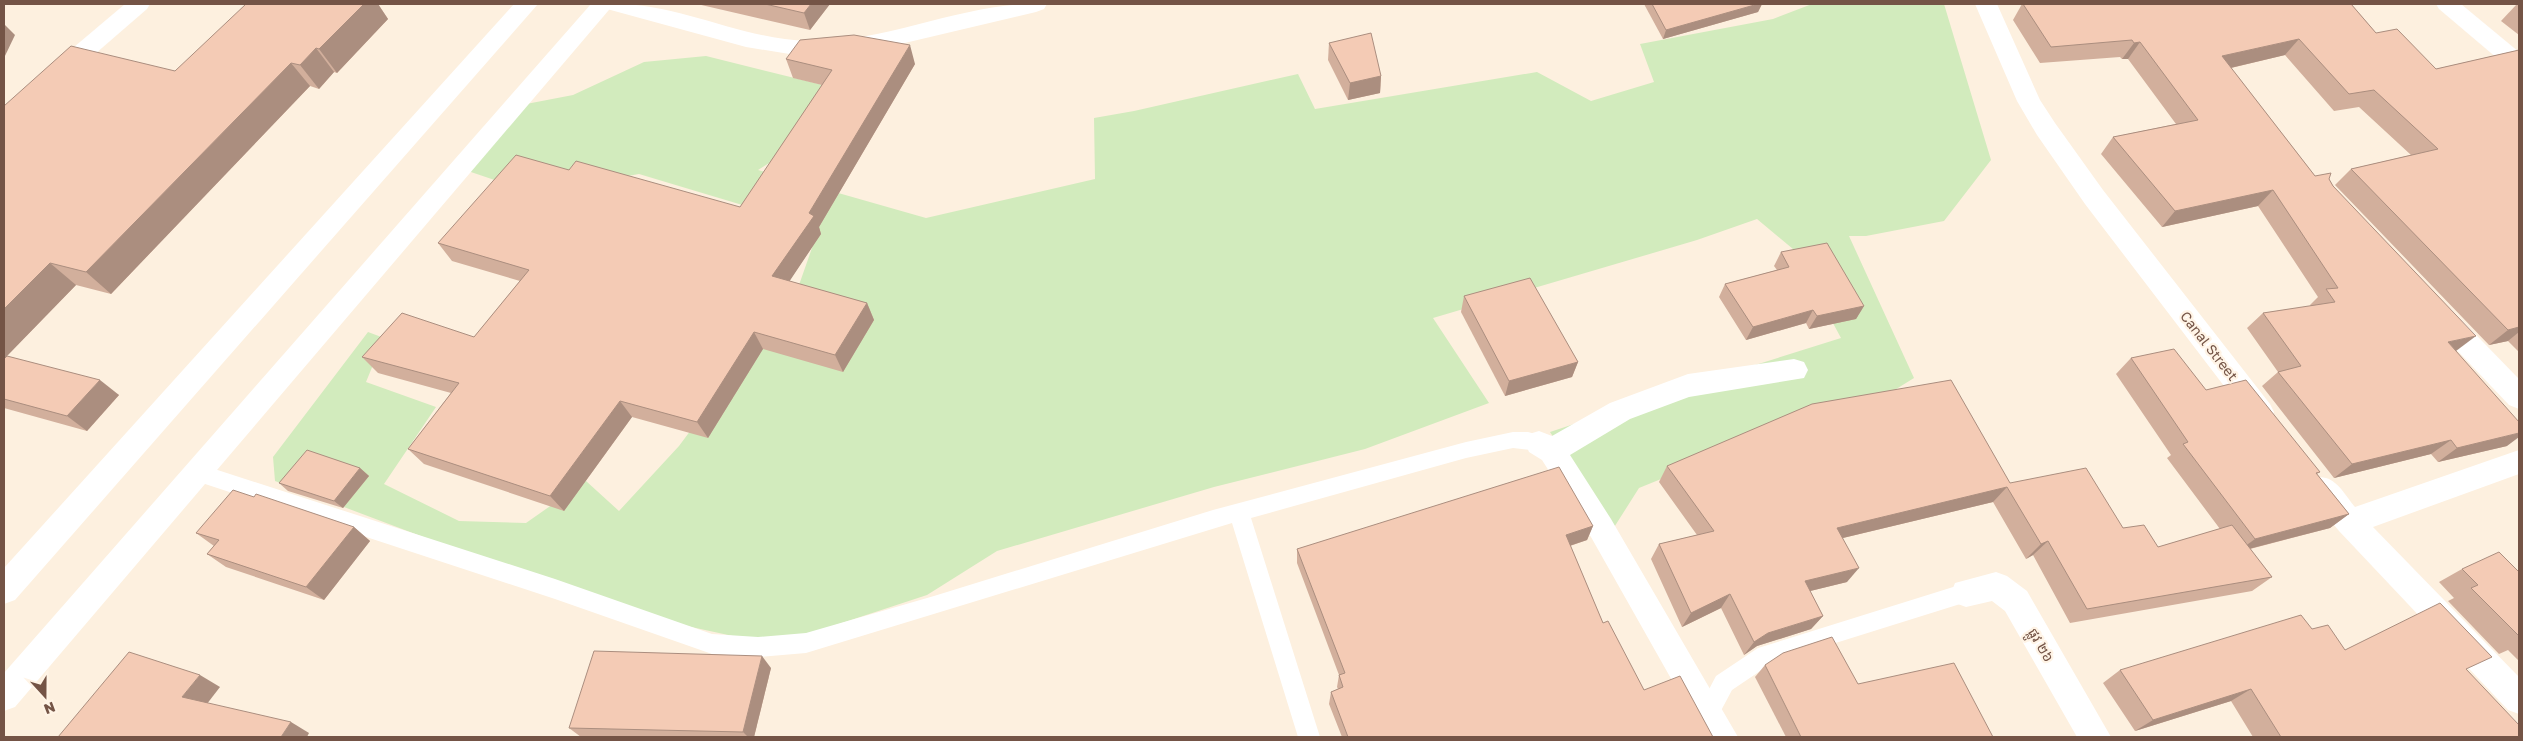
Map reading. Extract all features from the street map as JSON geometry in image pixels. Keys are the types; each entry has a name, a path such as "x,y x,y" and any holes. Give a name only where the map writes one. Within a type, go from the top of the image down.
{"street":[{"path":"4,119 138,4"},
{"path":"4,590 527,4"},
{"path":"4,696 603,4"},
{"path":"614,4 746,39 808,49 853,45 892,38 1036,4"},
{"name":"Canal Street","path":"1986,4 2015,72 2046,129 2146,266 2277,433"},
{"path":"2447,4 2519,64"},
{"path":"2424,299 2519,397"},
{"path":"1715,725 1601,528 1546,447 1620,411 1688,386 1794,370"},
{"path":"2349,522 2519,462"},
{"path":"2307,470 2349,522 2519,699"},
{"name":"ផ្លូវ ២៦","path":"1966,593 1996,586 2016,601 2094,737"}],"lane":[{"path":"196,472 555,589 712,644 758,647 806,643 1239,513 1466,450 1513,440 1528,440 1546,447"},
{"path":"1239,513 1309,737"},
{"path":"1715,725 1724,683 1766,655 1966,593"}],"green space":[{"path":"1812,4 1944,4 1991,160 1944,221 1866,236 1849,236 1914,378 1893,391 1808,419 1639,488 1613,529 1550,432 1841,338 1793,249 1757,219 1697,240 1433,318 1489,403 1365,449 1214,487 997,551 927,595 775,645 622,612 275,481 273,457 368,332 384,338 366,382 436,407 384,484 459,521 526,523 586,481 619,511 679,446 799,285 819,228 639,174 571,186 515,187 468,171 521,105 573,95 644,62 706,56 827,86 825,128 758,170 926,218 1095,179 1094,118 1134,111 1298,74 1315,109 1537,72 1591,101 1654,82 1640,44 1773,19"}],"building":[{"path":"246,4 364,4 319,49 316,48 300,65 291,63 86,272 50,263 4,309 4,106 71,46 175,71"},
{"path":"765,4 811,4 804,13"},
{"path":"1652,4 1758,4 1666,30"},
{"path":"2023,4 2351,4 2376,33 2397,29 2436,69 2519,50 2519,327 2508,330 2351,169 2438,149 2374,90 2349,94 2299,39 2222,56 2315,176 2331,173 2329,179 2333,186 2476,336 2448,342 2519,422 2519,433 2457,448 2451,440 2352,464 2278,372 2301,366 2263,313 2335,302 2326,289 2338,288 2273,190 2175,211 2113,137 2198,120 2140,42 2134,43 2132,40 2051,47"},
{"path":"1371,33 1381,76 1350,83 1329,43"},
{"path":"854,35 910,45 809,213 814,216 772,276 867,303 835,355 754,332 697,422 620,401 550,496 408,449 459,383 362,357 402,313 474,337 529,270 438,243 516,155 569,170 576,161 740,207 832,70 786,59 800,40"},
{"path":"1827,243 1864,306 1817,316 1813,310 1753,327 1725,284 1789,267 1781,252"},
{"path":"1530,278 1578,362 1509,381 1464,296"},
{"path":"2174,349 2206,390 2246,380 2320,472 2316,473 2349,514 2255,539 2183,444 2188,442 2131,358"},
{"path":"7,356 100,380 67,416 4,399 4,359"},
{"path":"1951,380 2010,483 2086,468 2123,528 2144,525 2158,547 2232,525 2272,577 2087,609 2048,541 2041,544 2007,487 1837,528 1859,568 1805,581 1823,616 1768,633 1754,642 1730,594 1691,613 1659,544 1714,531 1667,466 1812,404"},
{"path":"307,450 360,468 334,501 279,483"},
{"path":"1559,467 1593,526 1566,535 1603,623 1608,621 1644,690 1680,676 1713,737 1348,737 1331,692 1343,687 1339,675 1345,673 1297,549"},
{"path":"233,490 254,497 256,494 354,527 306,587 207,554 219,540 196,533"},
{"path":"2499,552 2519,572 2519,636 2471,588 2478,585 2462,569"},
{"path":"2440,603 2492,657 2466,669 2519,725 2519,737 2281,737 2251,689 2153,720 2120,670 2301,615 2312,629 2328,625 2345,650"},
{"path":"1832,637 1858,684 1954,663 1993,737 1801,737 1765,665 1783,653"},
{"path":"594,651 762,656 743,732 569,728"},
{"path":"129,652 200,675 182,697 291,722 281,737 58,737"}]}
